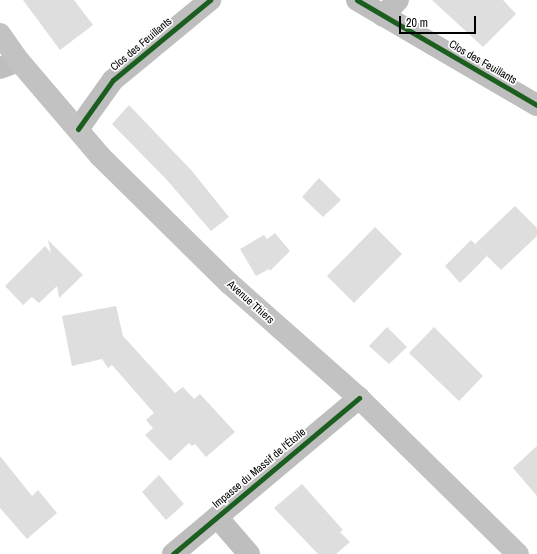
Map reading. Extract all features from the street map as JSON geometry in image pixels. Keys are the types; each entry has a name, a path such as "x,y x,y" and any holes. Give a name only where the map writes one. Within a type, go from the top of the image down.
{"main road":[{"name":"Avenue Thiers","path":"0,34 9,65 78,129 100,156 229,283 358,398 518,554"}],"street":[{"name":"Clos des Feuillants","path":"78,129 113,80 210,0"},
{"name":"Clos des Feuillants","path":"357,0 537,104"},
{"path":"383,16 398,0"},
{"name":"Impasse du Massif de l'Étoile","path":"173,554 358,398"},
{"path":"217,517 249,554"}],"building":[{"path":"23,0 74,0 93,25 60,50"},
{"path":"432,0 503,0 516,14 483,47"},
{"path":"129,105 192,171 229,217 211,231 166,179 112,124"},
{"path":"319,178 341,200 323,217 302,197"},
{"path":"515,206 537,228 537,236 501,270 475,244"},
{"path":"375,227 402,254 354,303 327,276"},
{"path":"275,233 290,251 270,271 269,269 256,276 240,249 264,235 267,239"},
{"path":"48,240 83,275 59,298 57,286 39,303 32,297 23,305 5,286 45,246 51,253"},
{"path":"471,240 487,256 460,283 445,266"},
{"path":"116,306 123,336 175,393 183,387 194,399 200,394 235,432 206,457 195,444 192,446 189,443 170,461 145,435 153,428 146,420 154,413 112,365 108,368 102,359 72,366 62,316"},
{"path":"387,327 407,347 389,364 369,346"},
{"path":"434,327 483,376 459,401 409,353"},
{"path":"537,446 537,496 513,468"},
{"path":"0,456 32,496 38,490 57,513 27,539 0,508"},
{"path":"159,475 184,504 166,520 142,492"},
{"path":"302,484 343,530 340,532 350,542 336,554 318,554 274,508"}],"cycle path":[{"path":"78,129 113,80 210,0"},
{"path":"357,0 537,105"},
{"path":"173,554 359,398"}]}
